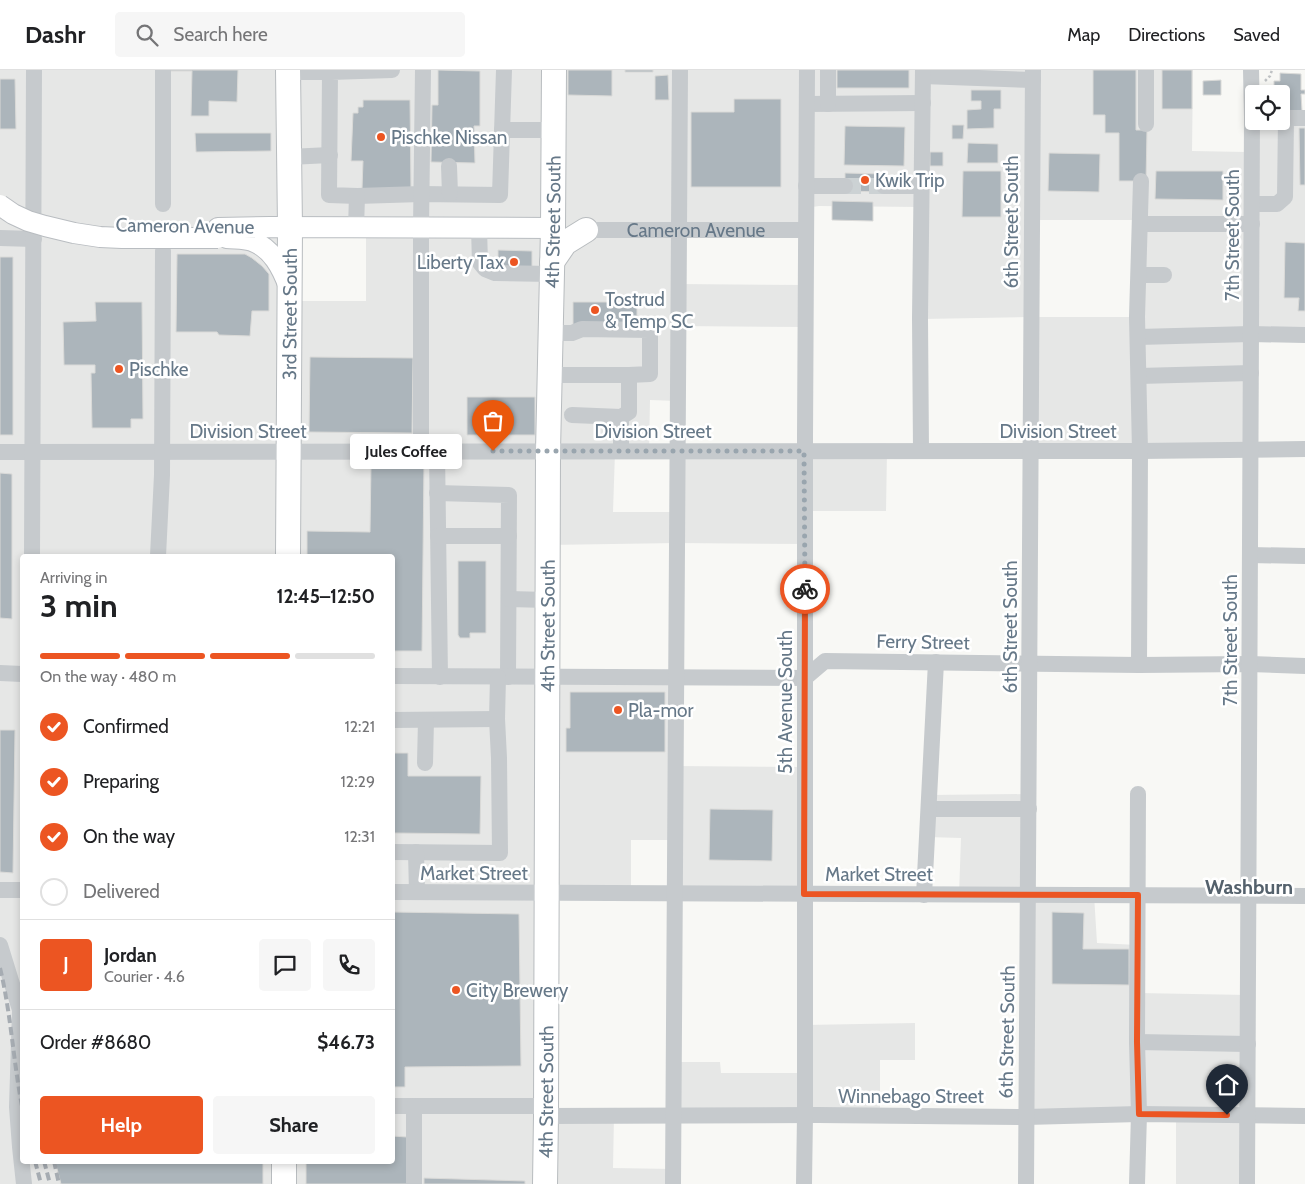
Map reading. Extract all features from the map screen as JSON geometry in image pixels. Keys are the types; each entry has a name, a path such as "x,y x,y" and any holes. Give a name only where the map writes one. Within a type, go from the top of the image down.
{"highway":[{"name":"4th Street South","path":"545,1184 548,451 554,70"},
{"name":"3rd Street South","path":"288,71 290,227 288,554"},
{"path":"552,268 565,243 586,230"},
{"path":"284,1164 284,1184"}],"main road":[{"name":"Cameron Avenue","path":"0,203 95,224 173,228 218,233 290,227 553,228"},
{"path":"218,233 258,244 269,252 282,269 289,288"}],"street":[{"path":"32,554 34,70"},
{"path":"163,70 163,204"},
{"path":"288,71 392,70"},
{"path":"420,451 420,228 423,70"},
{"path":"330,71 329,195 357,196 421,194 500,195 504,70"},
{"path":"673,1184 680,70"},
{"name":"5th Avenue South","path":"804,1184 804,451 807,70"},
{"path":"828,70 828,104"},
{"path":"1146,70 1146,124"},
{"name":"7th Street South","path":"1251,70 1252,85"},
{"path":"921,451 920,309 923,73 952,74 969,78 1012,79 1033,75"},
{"name":"7th Street South","path":"1259,85 1266,73"},
{"name":"6th Street South","path":"1026,1184 1033,75"},
{"path":"807,104 923,103"},
{"path":"1290,118 1305,118"},
{"path":"502,130 553,130"},
{"name":"7th Street South","path":"1247,1184 1253,130"},
{"path":"1252,204 1277,204 1284,197 1284,130"},
{"path":"289,157 330,155"},
{"path":"449,166 450,194"},
{"path":"1139,665 1140,451 1138,337 1141,181"},
{"path":"806,186 845,186"},
{"path":"884,186 922,186"},
{"path":"356,228 357,196"},
{"path":"1140,224 1252,224"},
{"path":"479,228 480,263 485,269 495,273 552,268"},
{"name":"Cameron Avenue","path":"586,230 805,230"},
{"path":"0,238 34,239"},
{"path":"158,554 162,475 163,251"},
{"path":"1139,275 1164,275"},
{"path":"550,333 572,333 582,329 650,330 650,374 550,375"},
{"path":"1138,337 1251,334 1305,335"},
{"path":"1139,376 1251,372"},
{"path":"572,415 621,417 629,412 629,375"},
{"path":"621,417 621,451"},
{"name":"Division Street","path":"0,452 1140,451 1305,449"},
{"path":"437,451 440,676"},
{"path":"395,852 500,853 497,719 503,677 509,599 509,494 438,494"},
{"path":"438,536 509,536"},
{"path":"1250,555 1305,556"},
{"path":"509,599 547,600"},
{"name":"Ferry Street","path":"805,678 825,661 1305,666"},
{"path":"924,895 936,662"},
{"path":"0,673 20,674"},
{"path":"395,676 805,678"},
{"path":"395,720 497,719"},
{"path":"425,763 426,720"},
{"path":"1138,794 1138,1184"},
{"path":"929,809 1029,809"},
{"path":"416,852 417,892"},
{"path":"0,890 20,890"},
{"name":"Market Street","path":"395,892 1305,896"},
{"path":"0,945 20,1010 17,1107 20,1146"},
{"path":"1137,1042 1248,1044"},
{"name":"Winnebago Street","path":"395,1106 674,1116 1026,1117 1139,1114 1305,1116"},
{"path":"414,1106 414,1184"},
{"path":"22,1164 24,1184"}],"path":[{"path":"1266,73 1272,70"}],"shaded area":[{"path":"0,70 1193,70 1192,151 1246,152 1252,130 1290,130 1290,118 1305,114 1305,335 1251,335 1251,449 1030,451 1031,317 923,319 919,207 819,206 806,208 805,230 680,230 679,284 805,285 805,327 679,326 678,401 650,400 649,451 615,452 613,512 677,512 678,451 887,451 886,511 805,511 805,544 548,545 547,677 675,678 675,766 805,767 805,894 674,893 674,840 631,840 631,893 547,893 546,1116 614,1116 613,1168 673,1169 673,1184 0,1184","holes":["1031,220 1138,220 1137,317 1031,317","290,227 366,228 366,301 289,301"]},
{"path":"1029,794 1029,895 1094,895 1097,943 1138,945 1138,993 1248,995 1247,1184 1176,1184 1176,1115 1026,1117 1028,895 959,895 961,838 927,837 929,795"},
{"path":"915,1023 915,1060 880,1060 880,1116 674,1116 674,1062 720,1062 721,1073 805,1073 805,1025"}],"building":[{"path":"168,70 238,70 237,102 209,101 209,116 191,116 192,71"},
{"path":"438,70 480,71 480,126 474,126 475,163 431,162 432,105 438,105"},
{"path":"568,70 612,70 612,96 568,95"},
{"path":"625,70 653,70 653,72 625,72"},
{"path":"837,70 909,70 909,88 837,88"},
{"path":"1093,70 1136,70 1136,130 1147,130 1146,181 1119,181 1119,133 1105,133 1105,115 1093,115"},
{"path":"1162,70 1192,70 1192,109 1162,109"},
{"path":"1280,73 1301,74 1301,90 1305,90 1305,94 1301,94 1302,111 1290,110 1290,85 1274,85 1274,81 1280,81"},
{"path":"668,75 669,100 655,100 655,76"},
{"path":"0,79 15,79 16,129 0,129"},
{"path":"1221,80 1221,95 1203,95 1203,81"},
{"path":"971,90 1001,90 1001,109 994,109 994,128 967,129 967,110 981,109 981,101 971,101"},
{"path":"734,99 781,99 781,187 691,187 691,112 734,112"},
{"name":"Pischke Nissan","path":"363,100 410,100 411,190 362,189 363,161 351,161 353,113 358,113 358,107 363,107"},
{"path":"952,125 964,125 963,139 952,139"},
{"name":"Kwik Trip","path":"845,126 905,127 904,166 844,165"},
{"path":"1299,128 1305,128 1305,185 1300,185"},
{"path":"195,133 271,133 271,151 196,152"},
{"path":"968,143 998,144 998,163 967,163"},
{"path":"930,152 943,152 943,166 930,166"},
{"path":"1049,153 1100,154 1099,192 1048,191"},
{"path":"963,171 1001,171 1001,217 962,217"},
{"path":"1156,171 1223,171 1223,200 1155,199"},
{"name":"Kwik Trip","path":"845,173 884,174 884,192 845,191"},
{"path":"832,201 873,202 873,221 832,220"},
{"path":"1285,242 1305,243 1305,311 1298,311 1299,298 1284,298"},
{"path":"498,250 532,251 532,269 498,268"},
{"path":"177,254 245,254 262,266 269,274 269,311 252,311 250,336 219,335 217,332 176,332"},
{"path":"0,257 13,257 13,435 0,435"},
{"name":"Pischke","path":"95,302 142,302 143,419 131,419 131,428 92,428 91,373 95,373 95,365 64,365 63,322 96,321"},
{"path":"573,302 637,302 637,326 573,325"},
{"path":"310,357 413,358 412,433 309,432"},
{"path":"467,397 535,397 535,435 467,435"},
{"path":"371,464 424,464 422,651 395,651 395,554 307,554 307,531 370,532"},
{"path":"0,473 12,474 12,619 0,618"},
{"path":"458,561 486,561 486,633 470,633 470,638 460,638 458,635"},
{"name":"Pla-mor","path":"570,692 665,692 665,752 566,752 566,728 570,728"},
{"path":"0,730 15,730 13,873 0,872"},
{"path":"395,753 408,753 408,776 481,776 480,834 395,833"},
{"path":"710,809 773,810 772,861 709,860"},
{"name":"City Brewery","path":"395,912 519,914 521,1066 405,1067 405,1087 395,1087"},
{"path":"1052,912 1084,913 1083,949 1129,949 1129,985 1052,984"},
{"path":"395,1136 407,1137 407,1184 306,1184 306,1164 395,1164"},
{"path":"56,1164 263,1164 263,1184 61,1184"},
{"path":"424,1178 525,1181 525,1184 424,1184"}],"tunnel":[{"path":"845,186 884,186"}],"railway":[{"path":"0,968 7,1002 20,1094"},
{"path":"36,1164 41,1184"},
{"path":"45,1164 50,1184"},
{"path":"55,1164 59,1184"}],"way so far":[{"path":"493,451 804,451 805,589"}],"place":[{"name":"Pischke Nissan","path":"381,137"},
{"name":"Kwik Trip","path":"865,180"},
{"name":"Liberty Tax","path":"514,262"},
{"name":"Tostrud & Temp SC","path":"595,310"},
{"name":"Pischke","path":"119,369"},
{"name":"Jules Coffee","path":"493,451"},
{"name":"Pla-mor","path":"618,710"},
{"name":"City Brewery","path":"456,990"}],"district":[{"name":"Washburn","path":"1249,887"}],"route":[{"path":"805,589 804,894 1138,895 1137,1042 1139,1114 1227,1115"}]}
